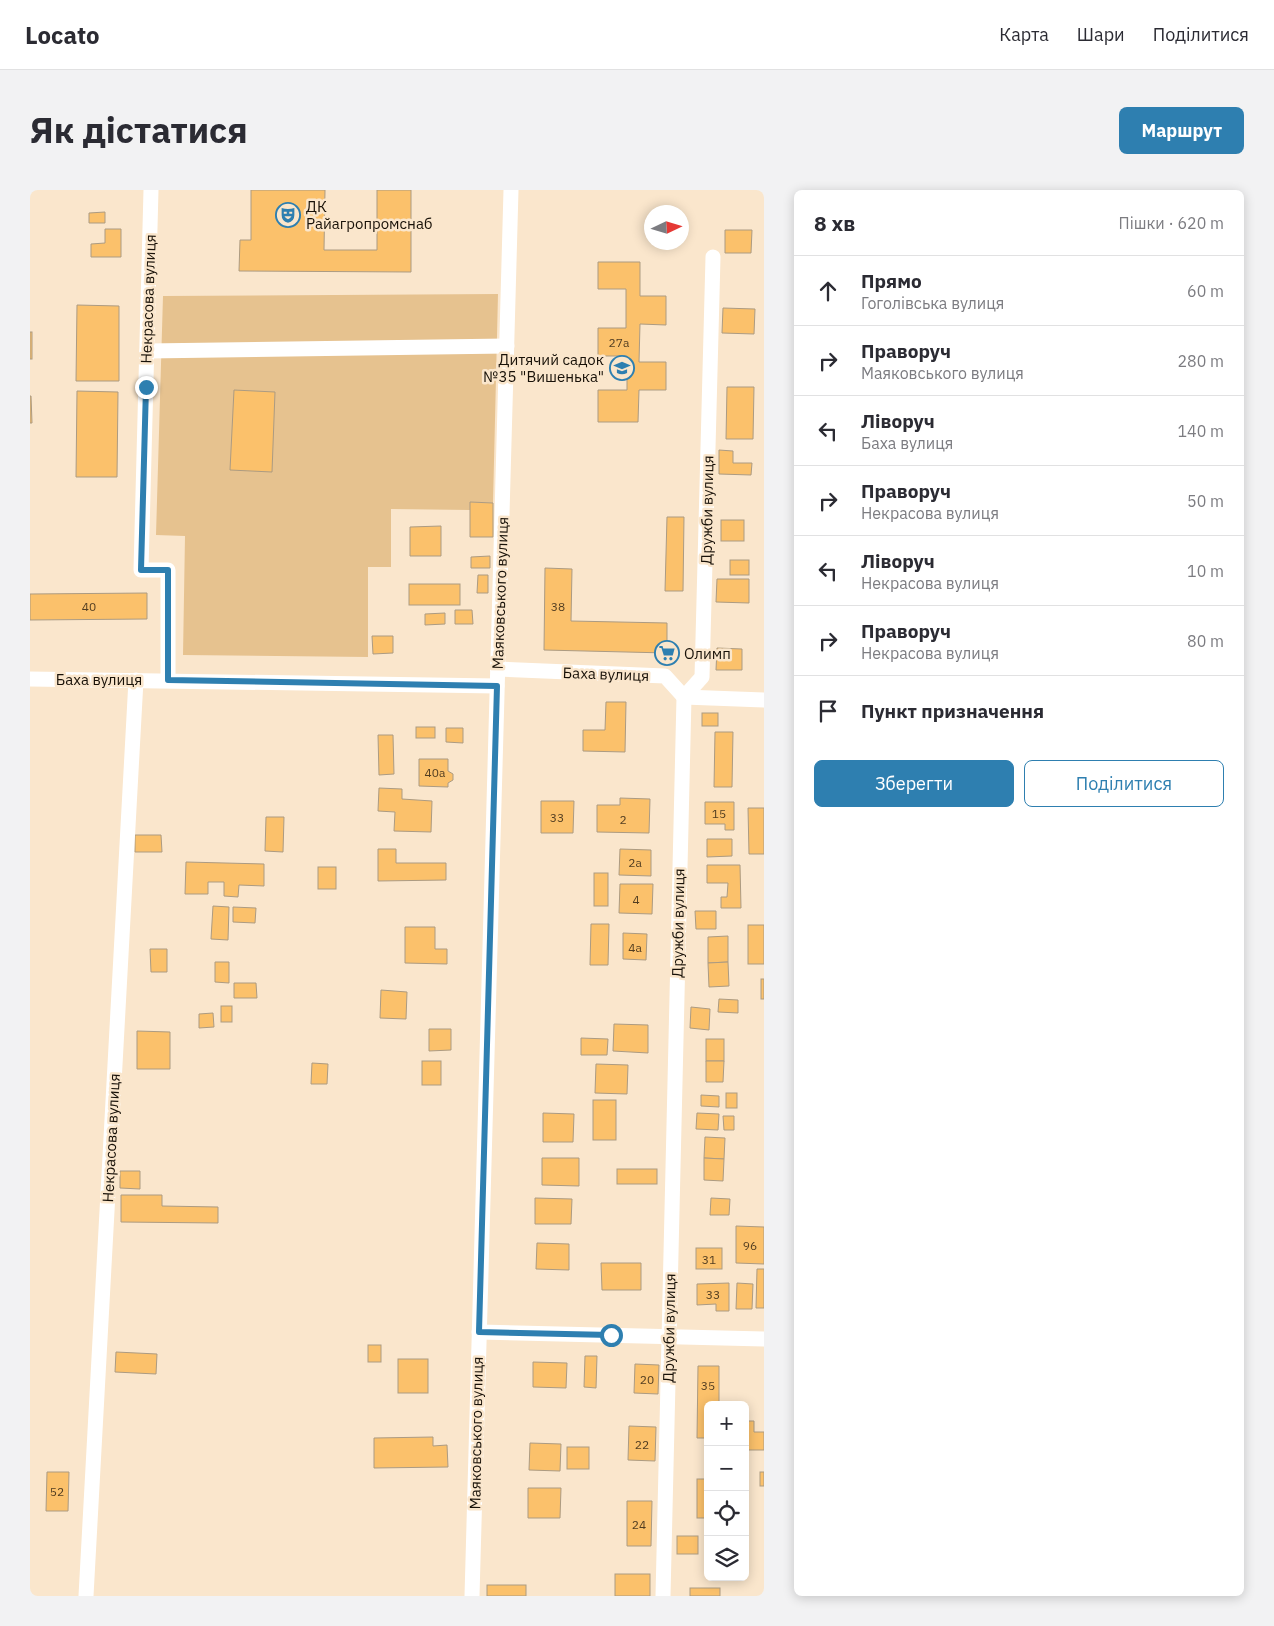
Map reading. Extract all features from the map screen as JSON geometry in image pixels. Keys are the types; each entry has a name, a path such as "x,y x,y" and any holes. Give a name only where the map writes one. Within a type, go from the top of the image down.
{"street":[{"name":"Некрасова вулиця","path":"151,190 141,570 168,570 168,680"},
{"name":"Маяковського вулиця","path":"472,1596 511,190"},
{"name":"Дружби вулиця","path":"663,1596 684,698 702,677 713,257"},
{"path":"147,351 507,346"},
{"name":"Баха вулиця","path":"498,669 665,676 684,698"},
{"name":"Баха вулиця","path":"30,679 497,686"},
{"name":"Некрасова вулиця","path":"86,1596 136,680"},
{"path":"684,698 764,700"},
{"path":"479,1332 764,1339"}],"shaded area":[{"path":"498,294 493,503 471,502 470,510 391,509 391,567 368,567 368,657 183,655 185,536 156,535 163,296"}],"building":[{"name":"ДК Райагропромснаб","path":"251,190 325,190 324,250 377,250 377,190 411,190 411,272 239,271 240,240 251,240"},
{"path":"105,212 105,223 89,223 89,213"},
{"path":"105,229 121,229 121,257 91,257 91,244 105,243"},
{"path":"725,230 752,230 751,253 725,253"},
{"path":"598,262 640,262 640,296 666,296 666,325 640,324 639,362 666,362 666,390 639,390 638,422 598,422 598,390 627,390 627,356 598,356 598,328 626,328 626,289 598,289"},
{"path":"77,305 119,306 119,381 76,381"},
{"path":"723,308 755,309 754,334 722,333"},
{"path":"30,332 32,332 32,359 30,359"},
{"path":"727,387 754,387 753,439 726,439"},
{"path":"234,390 275,392 272,472 230,470"},
{"path":"77,391 118,392 117,477 76,477"},
{"path":"31,396 32,423 30,423"},
{"path":"719,450 733,451 733,463 752,463 751,475 719,474"},
{"path":"470,502 493,503 493,537 470,537"},
{"path":"667,517 684,517 683,591 665,591"},
{"path":"721,520 744,520 744,541 721,541"},
{"path":"441,526 441,556 410,556 410,527"},
{"path":"490,556 490,568 471,568 471,557"},
{"path":"730,560 749,560 749,575 730,575"},
{"path":"545,568 572,569 571,621 667,623 667,653 544,650"},
{"path":"478,575 488,575 488,593 477,593"},
{"path":"717,579 749,579 749,603 716,602"},
{"path":"409,584 460,584 460,605 409,605"},
{"path":"147,593 147,619 30,620 30,594"},
{"path":"455,610 472,610 473,624 455,624"},
{"path":"445,613 445,624 425,625 425,614"},
{"path":"372,636 393,636 393,653 373,654"},
{"path":"717,648 742,649 742,670 716,670"},
{"path":"606,702 626,702 625,752 583,751 583,730 605,730"},
{"path":"702,713 718,713 718,726 702,726"},
{"path":"416,727 435,727 435,738 416,738"},
{"path":"446,728 463,728 463,743 446,742"},
{"path":"715,732 733,732 732,787 714,787"},
{"path":"378,735 393,735 394,774 379,775"},
{"path":"419,759 448,759 448,771 453,774 453,780 448,783 448,787 419,786"},
{"path":"379,788 402,789 402,799 432,801 431,832 394,831 395,812 378,811"},
{"path":"620,798 650,799 649,833 597,832 597,805 620,805"},
{"path":"541,801 574,801 573,833 541,833"},
{"path":"705,802 734,802 734,830 725,830 725,824 705,824"},
{"path":"748,808 764,808 764,854 749,854"},
{"path":"266,817 284,817 283,852 265,851"},
{"path":"135,835 161,835 162,852 135,852"},
{"path":"707,839 732,839 732,856 707,857"},
{"path":"378,849 396,849 396,863 446,863 446,880 378,881"},
{"path":"620,849 651,850 651,876 619,875"},
{"path":"186,862 264,864 264,886 239,885 238,897 224,896 224,882 208,882 208,894 185,894"},
{"path":"707,865 740,865 741,908 721,908 721,897 727,897 728,883 707,883"},
{"path":"318,867 336,867 336,889 318,889"},
{"path":"594,873 608,873 608,906 594,906"},
{"path":"620,884 653,884 652,914 619,913"},
{"path":"213,906 229,907 228,940 211,939"},
{"path":"233,907 256,908 255,923 233,922"},
{"path":"695,911 716,911 716,929 696,929"},
{"path":"591,924 609,924 608,965 590,965"},
{"path":"748,925 764,925 764,964 748,964"},
{"path":"405,927 435,927 435,949 447,949 447,964 405,963"},
{"path":"623,933 647,934 646,960 623,959"},
{"path":"728,936 728,962 708,963 708,937"},
{"path":"150,949 167,949 167,972 151,972"},
{"path":"215,962 229,962 229,983 215,982"},
{"path":"728,962 729,986 709,987 708,963"},
{"path":"761,979 764,979 764,999 761,999"},
{"path":"234,983 256,983 257,998 234,998"},
{"path":"381,990 407,992 406,1019 380,1018"},
{"path":"719,999 738,1000 738,1013 718,1012"},
{"path":"221,1006 232,1006 232,1022 221,1022"},
{"path":"691,1007 710,1009 709,1030 690,1028"},
{"path":"213,1013 214,1027 199,1028 199,1014"},
{"path":"614,1024 648,1025 648,1053 613,1051"},
{"path":"429,1029 451,1029 451,1050 429,1051"},
{"path":"137,1031 170,1032 170,1069 137,1069"},
{"path":"581,1038 608,1039 607,1055 581,1055"},
{"path":"706,1039 724,1039 724,1061 706,1061"},
{"path":"422,1061 441,1061 441,1085 422,1085"},
{"path":"706,1061 724,1061 723,1082 706,1082"},
{"path":"312,1063 328,1064 327,1084 311,1084"},
{"path":"596,1064 628,1065 627,1094 595,1093"},
{"path":"726,1093 737,1093 737,1108 726,1108"},
{"path":"701,1095 719,1096 719,1107 701,1106"},
{"path":"593,1100 616,1100 616,1140 593,1140"},
{"path":"543,1113 574,1114 573,1142 543,1142"},
{"path":"697,1113 719,1114 718,1130 696,1129"},
{"path":"723,1116 734,1116 734,1130 724,1130"},
{"path":"705,1137 725,1138 724,1159 704,1158"},
{"path":"542,1158 579,1158 579,1186 542,1185"},
{"path":"704,1158 724,1159 723,1181 704,1180"},
{"path":"617,1169 657,1169 657,1184 617,1184"},
{"path":"120,1171 140,1171 140,1189 120,1188"},
{"path":"121,1195 162,1195 162,1206 218,1207 218,1223 121,1222"},
{"path":"535,1198 572,1199 571,1224 535,1224"},
{"path":"711,1198 730,1199 729,1215 710,1215"},
{"path":"736,1226 764,1227 764,1264 736,1263"},
{"path":"537,1243 569,1244 569,1270 536,1269"},
{"path":"696,1248 722,1248 722,1269 696,1269"},
{"path":"601,1263 641,1263 641,1290 602,1290"},
{"path":"757,1269 764,1269 764,1308 756,1308"},
{"path":"729,1283 729,1311 716,1311 716,1304 697,1305 697,1284"},
{"path":"737,1283 753,1284 752,1309 736,1309"},
{"path":"368,1345 381,1345 381,1362 368,1362"},
{"path":"116,1352 157,1354 156,1374 115,1372"},
{"path":"585,1356 597,1356 596,1388 584,1387"},
{"path":"398,1359 428,1359 428,1393 398,1393"},
{"path":"533,1362 567,1363 566,1388 533,1387"},
{"path":"635,1364 659,1365 658,1394 634,1393"},
{"path":"698,1366 719,1366 719,1401 704,1401 704,1438 697,1438"},
{"path":"749,1421 754,1421 754,1432 764,1432 764,1450 749,1450"},
{"path":"629,1426 656,1427 655,1461 628,1460"},
{"path":"433,1437 433,1446 447,1445 448,1467 374,1468 374,1438"},
{"path":"530,1443 561,1444 560,1471 529,1470"},
{"path":"567,1447 589,1447 589,1469 567,1469"},
{"path":"47,1472 69,1472 68,1511 46,1511"},
{"path":"760,1472 764,1472 764,1486 760,1486"},
{"path":"697,1479 704,1479 704,1518 697,1518"},
{"path":"528,1488 561,1488 560,1518 528,1518"},
{"path":"627,1501 652,1501 651,1546 627,1546"},
{"path":"677,1536 698,1536 698,1554 677,1554"},
{"path":"615,1574 650,1574 650,1596 615,1596"},
{"path":"487,1585 526,1585 526,1596 487,1596"},
{"path":"690,1588 720,1588 720,1596 690,1596"}],"place":[{"name":"ДК Райагропромснаб","path":"288,215"},
{"name":"Дитячий садок №35 \"Вишенька\"","path":"622,368"},
{"name":"Олимп","path":"667,653"}],"route":[{"path":"146,387 141,570 168,570 168,680 497,686 479,1332 611,1335"}]}
